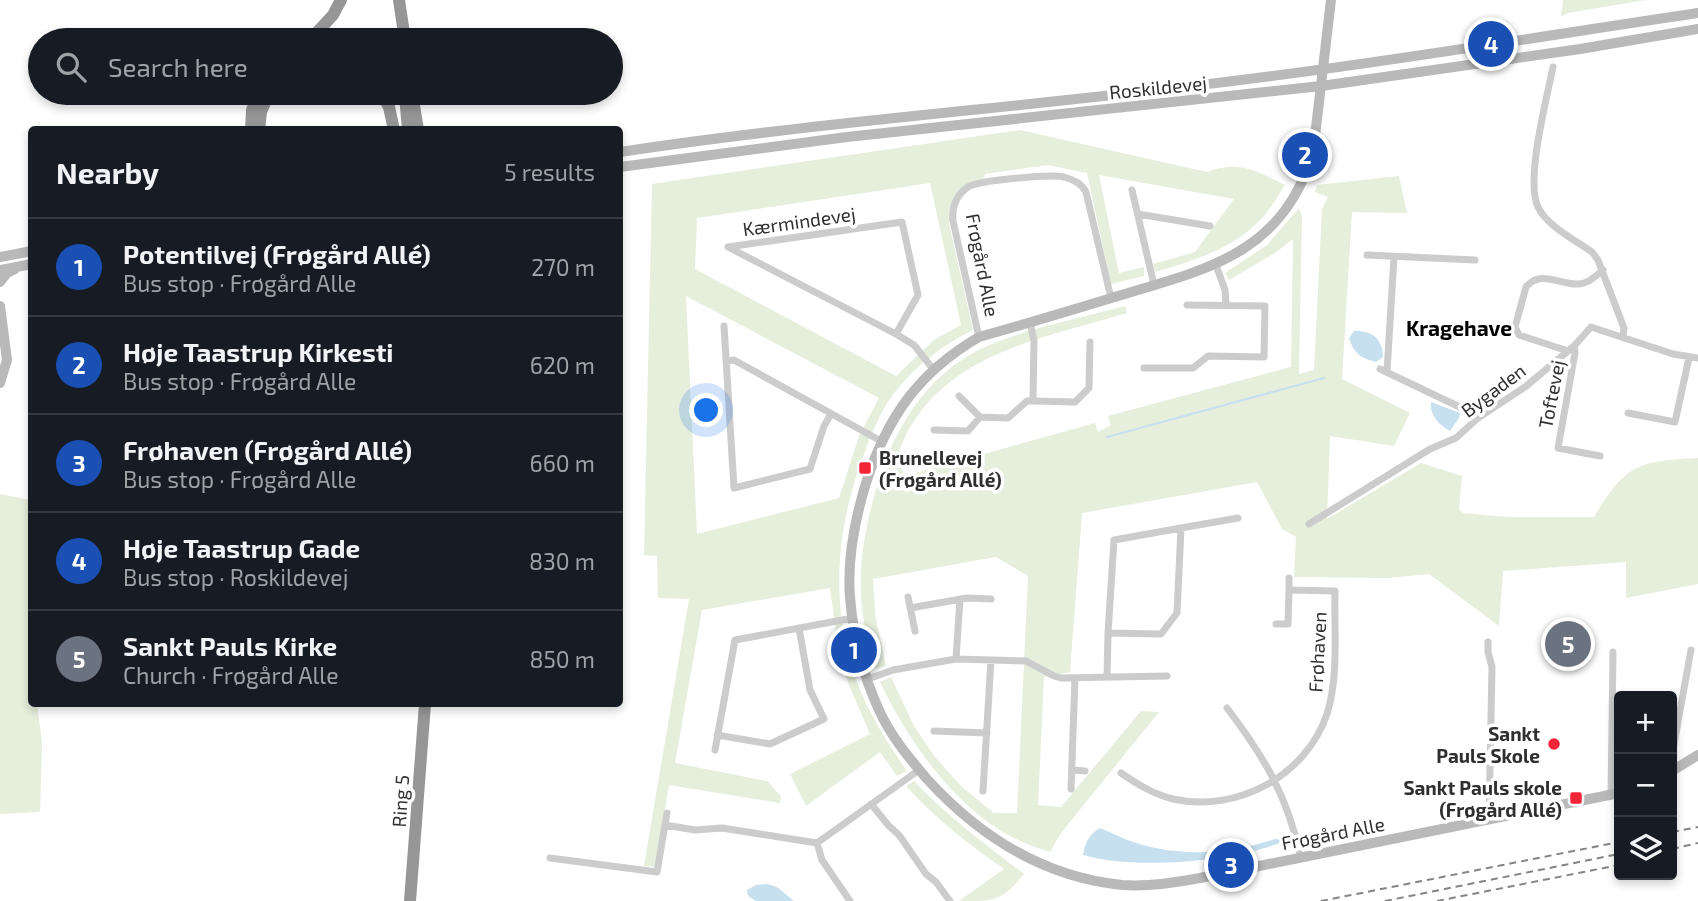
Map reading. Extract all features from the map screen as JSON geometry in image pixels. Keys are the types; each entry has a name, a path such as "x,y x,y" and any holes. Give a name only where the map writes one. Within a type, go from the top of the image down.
{"highway":[{"path":"321,28 333,15 341,0"},
{"path":"393,0 396,28"},
{"path":"398,0 403,28"},
{"path":"251,126 254,105"},
{"path":"259,126 264,105"},
{"path":"388,105 393,126"},
{"path":"406,105 408,126"},
{"path":"414,105 417,126"},
{"name":"Ring 5","path":"410,901 425,707"}],"main road":[{"name":"Frøgård Alle","path":"1331,0 1313,153 1308,171 1284,211 1258,238 1216,265 979,337 933,369 907,397 881,441 860,501 855,527 849,574 859,655 879,710 897,740 919,770 947,800 979,828 1012,851 1047,867 1093,880 1123,885 1172,883 1614,794"},
{"name":"Roskildevej","path":"623,152 733,135 1158,90 1698,13"},
{"name":"Roskildevej","path":"623,167 847,137 1321,86 1698,29"},
{"path":"0,248 26,252"},
{"path":"0,257 26,252"},
{"path":"0,270 28,265"},
{"path":"0,282 7,273 20,266"},
{"path":"0,306 7,360 0,383"},
{"path":"1677,766 1698,755"}],"street":[{"path":"1553,67 1534,169 1534,196 1543,215 1592,252 1603,270 1624,328 1623,336"},
{"name":"Frøgård Alle","path":"979,337 953,211 961,193 978,183 1051,175 1076,181 1082,186 1086,192 1111,298"},
{"path":"1132,190 1154,285"},
{"path":"1138,214 1210,226"},
{"name":"Kærmindevej","path":"896,334 918,295 902,222 728,247 896,334 914,345 933,369"},
{"path":"1367,255 1475,260"},
{"path":"1394,257 1384,370 1478,418"},
{"path":"1216,265 1225,290 1226,305"},
{"path":"1571,348 1519,335 1515,327 1526,287 1530,282 1542,277 1580,284 1603,270"},
{"path":"1144,368 1193,368 1208,356 1264,357 1265,306 1187,305"},
{"path":"1030,323 1034,341 1033,401"},
{"path":"724,326 734,488 810,469 824,426 831,414"},
{"name":"Bygaden","path":"1309,524 1430,449 1452,440 1478,418 1525,387 1591,327 1689,358 1698,358"},
{"path":"960,396 981,417 1008,418 1027,401 1075,402 1089,388 1090,342"},
{"name":"Toftevej","path":"1571,348 1575,353 1558,447 1600,456"},
{"path":"1628,413 1675,422 1689,358"},
{"path":"726,361 734,360 881,441"},
{"path":"934,430 968,431 981,417"},
{"path":"1107,677 1114,540 1238,518"},
{"path":"1108,633 1161,634 1177,612 1181,528"},
{"name":"Frøhaven","path":"1276,624 1288,624 1289,578"},
{"name":"Frøhaven","path":"1121,773 1150,791 1188,801 1230,799 1253,792 1276,780 1300,760 1314,742 1328,710 1333,682 1336,581"},
{"name":"Frøhaven","path":"1289,590 1335,591"},
{"path":"908,597 915,631"},
{"path":"910,608 960,599 991,599"},
{"path":"957,659 960,599"},
{"path":"715,750 735,640 853,618"},
{"path":"717,735 770,744 824,719 810,690 799,628"},
{"path":"1488,642 1492,667 1489,820"},
{"path":"1672,754 1691,650"},
{"name":"Frøgård Alle","path":"1614,652 1615,754"},
{"path":"868,679 893,670 957,659 1026,661 1054,676 1075,678 1167,676"},
{"path":"983,791 991,660"},
{"path":"1071,789 1075,678"},
{"path":"1227,708 1276,780 1295,832 1301,858"},
{"path":"934,731 987,733"},
{"path":"665,825 695,830 722,828 817,843 919,770"},
{"path":"1072,770 1085,771"},
{"path":"871,804 899,835 926,874 936,881 950,901"},
{"path":"551,858 657,872 667,813"},
{"path":"817,843 822,860 850,901"}],"green space":[{"path":"1563,0 1645,0 1568,13 1561,17"},
{"path":"1020,130 1207,172 1239,167 1285,185 1263,217 1240,237 1199,258 1155,272 1153,264 1195,252 1234,199 1099,175 1119,273 1144,267 1144,276 1111,284 1087,173 1048,165 985,174 983,179 954,198 949,224 973,330 921,364 885,406 855,480 840,560 841,614 852,668 875,721 907,771 897,776 880,752 806,806 790,774 870,734 839,654 830,588 702,610 675,763 767,781 781,796 780,803 669,785 655,867 644,866 689,599 658,598 657,556 644,555 652,184","holes":["930,183 961,325 934,340 896,376 695,269 697,218","686,296 879,398 859,436 839,498 697,534"]},
{"path":"1399,176 1407,213 1352,212 1342,379 1410,413 1394,446 1330,436 1327,519 1421,463 1462,476 1459,509 1463,513 1507,517 1594,517 1615,486 1636,469 1661,461 1698,458 1698,584 1626,598 1626,562 1503,571 1499,626 1429,574 1389,578 1294,577 1296,537 1282,529 1257,482 1082,513 1070,672 1044,677 1038,805 1061,807 1141,711 1159,712 1061,833 1050,852 1001,831 958,796 921,753 880,682 891,677 914,726 935,757 962,787 994,813 1017,813 1028,576 996,557 873,579 875,615 886,666 876,669 866,631 861,579 870,511 890,450 913,408 945,372 987,346 1020,334 1125,306 1127,313 1007,350 954,379 931,399 907,432 896,458 905,476 1095,423 1098,432 1111,425 1108,416 1291,367 1293,239 1229,280 1225,273 1267,245 1299,208 1302,216 1299,374 1314,370 1322,209 1328,197 1315,192 1317,185"},
{"path":"0,494 28,499 28,707 37,707 42,743 40,812 0,814"},
{"path":"914,781 953,818 1024,874 1009,890 990,900 959,901 1004,869 928,809 906,786"}],"water":[{"path":"1354,331 1366,332 1375,337 1381,345 1383,357 1376,362 1359,354 1349,338"},
{"path":"1431,402 1460,413 1450,431 1436,419"},
{"path":"1100,828 1144,845 1181,852 1219,851 1275,839 1282,842 1237,855 1183,862 1128,862 1083,855 1088,839"},
{"path":"756,885 777,887 794,901 756,901 748,896 747,890"}],"waterway":[{"path":"1107,437 1324,378"}],"railway":[{"path":"1677,831 1698,827"},
{"path":"1321,901 1614,843"},
{"path":"1677,848 1698,843"},
{"path":"1385,901 1614,855"},
{"path":"1437,901 1614,866"}],"place":[{"name":"Høje Taastrup Gade","path":"1491,44"},
{"name":"Høje Taastrup Kirkesti","path":"1305,155"},
{"name":"Brunellevej (Frøgård Allé)","path":"865,468"},
{"name":"Sankt Pauls Kirke","path":"1568,644"},
{"name":"Potentilvej (Frøgård Allé)","path":"854,650"},
{"name":"Sankt Pauls Skole","path":"1554,744"},
{"name":"Sankt Pauls skole (Frøgård Allé)","path":"1576,798"},
{"name":"Frøhaven (Frøgård Allé)","path":"1231,865"}],"district":[{"name":"Kragehave","path":"1459,327"}]}
